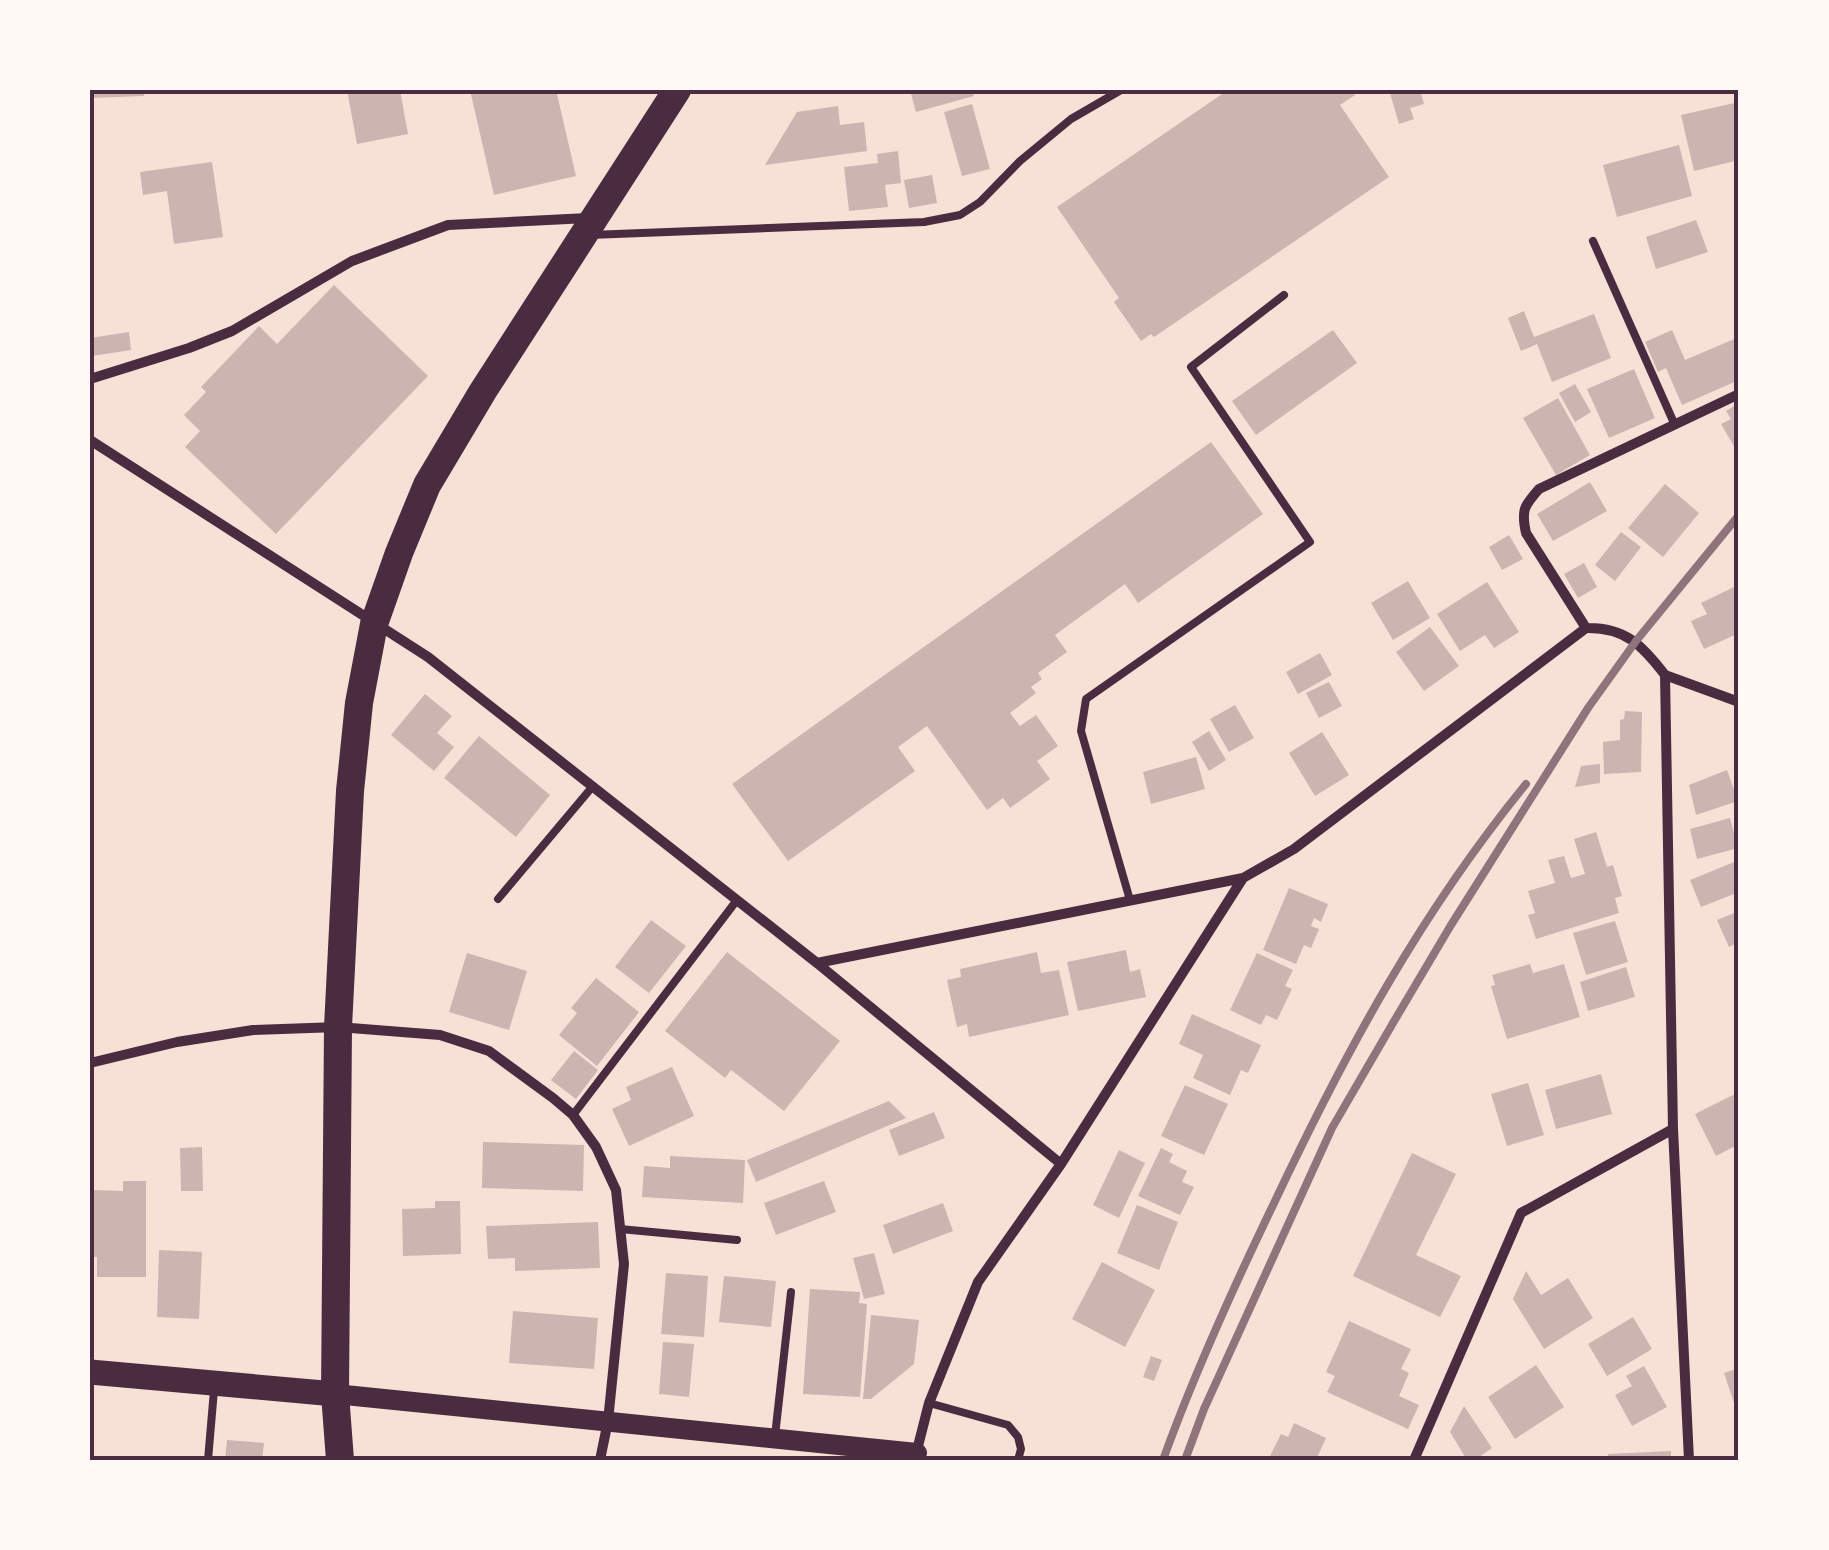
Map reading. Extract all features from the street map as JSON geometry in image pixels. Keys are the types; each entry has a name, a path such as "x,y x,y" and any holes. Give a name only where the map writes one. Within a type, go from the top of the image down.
{"highway":[{"path":"340,1460 334,1394 338,1027 350,791 358,702 374,624 426,485 677,90"}],"main road":[{"path":"90,1372 608,1421 916,1456"}],"street":[{"path":"90,379 232,331 352,261 448,225 588,226"},
{"path":"1586,628 1526,533 1524,506 1539,489 1739,394"},
{"path":"90,440 428,657 817,963 1061,1164"},
{"path":"817,963 1243,878 1294,850 1586,628 1628,636 1665,675 1739,702"},
{"path":"1665,675 1673,1129 1688,1460"},
{"path":"916,1456 929,1403 978,1282 1061,1164 1243,878"},
{"path":"90,1063 178,1042 253,1030 338,1027 440,1036 489,1052 553,1098 596,1146 616,1190 624,1264 608,1421 600,1460"},
{"path":"1414,1460 1521,1213 1673,1129"}],"lane":[{"path":"588,226 924,222 960,215 980,202 1020,160 1071,118 1121,90"},
{"path":"1593,241 1674,424"},
{"path":"1130,900 1081,730 1086,700 1310,542 1191,367 1284,295"},
{"path":"498,899 593,786"},
{"path":"572,1115 736,900"},
{"path":"620,1229 737,1240"},
{"path":"775,1438 791,1292"},
{"path":"208,1460 215,1383"},
{"path":"929,1403 1008,1425 1018,1437 1018,1460"}],"building":[{"path":"90,90 144,90 144,96 90,98"},
{"path":"347,90 400,90 408,134 357,144"},
{"path":"470,90 556,90 576,176 494,195"},
{"path":"910,90 972,90 974,96 916,112"},
{"path":"1228,90 1352,90 1355,95 1340,105 1389,177 1154,337 1151,334 1141,341 1114,302 1119,298 1057,207"},
{"path":"1389,90 1420,90 1424,104 1410,108 1414,119 1399,124"},
{"path":"1739,102 1739,160 1694,171 1681,115"},
{"path":"972,104 990,169 962,176 944,112"},
{"path":"838,106 840,125 864,122 867,151 765,165 797,112"},
{"path":"1679,145 1692,196 1617,217 1603,165"},
{"path":"898,151 901,183 885,185 888,207 849,211 844,167 878,163 877,154"},
{"path":"212,162 223,237 174,244 167,191 143,195 140,172"},
{"path":"932,175 937,203 909,208 904,180"},
{"path":"1696,220 1708,252 1656,269 1646,237"},
{"path":"334,285 428,376 276,534 185,447 200,431 184,415 206,392 201,387 259,326 277,344"},
{"path":"1524,311 1534,337 1594,314 1611,358 1552,382 1537,344 1521,351 1508,318"},
{"path":"1333,330 1357,363 1256,435 1232,401"},
{"path":"1672,330 1685,360 1739,337 1739,380 1682,405 1666,368 1658,372 1645,342"},
{"path":"129,332 131,350 92,356 90,338"},
{"path":"1634,369 1655,418 1609,438 1587,389"},
{"path":"1575,384 1591,412 1575,422 1559,393"},
{"path":"1558,398 1590,455 1556,475 1523,418"},
{"path":"1739,403 1739,455 1721,424 1731,419 1726,411"},
{"path":"1211,442 1263,514 1138,603 1125,584 1055,635 1067,652 1038,673 1042,679 1031,687 1036,693 1010,713 1020,726 1036,715 1058,746 1037,761 1050,779 1010,808 1003,798 987,810 927,726 898,747 915,771 788,861 732,784"},
{"path":"1590,482 1607,511 1553,541 1537,514"},
{"path":"1665,484 1699,513 1663,557 1628,528"},
{"path":"1621,532 1641,547 1615,581 1595,565"},
{"path":"1509,535 1523,559 1502,570 1489,547"},
{"path":"1584,563 1597,587 1578,598 1564,574"},
{"path":"1408,581 1430,618 1393,640 1371,603"},
{"path":"1487,582 1519,632 1494,648 1485,635 1460,651 1437,614"},
{"path":"1736,586 1739,633 1704,649 1691,621 1707,614 1701,603"},
{"path":"1430,627 1459,666 1424,691 1396,652"},
{"path":"1320,653 1332,675 1298,694 1286,672"},
{"path":"1329,682 1342,706 1319,718 1306,693"},
{"path":"425,694 452,716 437,733 454,747 434,771 391,735"},
{"path":"1235,705 1254,738 1229,752 1210,719"},
{"path":"1625,711 1642,712 1641,772 1604,774 1603,742 1620,740 1620,720 1624,719"},
{"path":"1209,731 1226,760 1209,771 1192,742"},
{"path":"1322,732 1349,775 1315,796 1289,753"},
{"path":"479,736 550,795 516,837 444,778"},
{"path":"1196,757 1205,789 1151,804 1143,772"},
{"path":"1600,764 1600,783 1575,787 1581,766"},
{"path":"1727,770 1738,801 1696,815 1689,785"},
{"path":"1730,818 1738,848 1697,859 1690,829"},
{"path":"1596,832 1607,867 1613,865 1622,896 1615,898 1619,913 1536,939 1528,915 1535,913 1528,891 1555,883 1548,860 1564,856 1571,878 1585,874 1574,839"},
{"path":"1739,860 1739,892 1701,907 1690,880"},
{"path":"1289,888 1328,904 1321,922 1314,918 1311,926 1319,929 1311,948 1304,945 1296,964 1263,950"},
{"path":"1739,911 1739,942 1729,947 1717,920"},
{"path":"651,920 686,946 649,993 615,967"},
{"path":"1615,921 1628,962 1586,975 1573,933"},
{"path":"1126,950 1130,972 1140,969 1146,997 1078,1011 1067,962"},
{"path":"727,952 840,1041 784,1111 731,1070 725,1078 665,1031"},
{"path":"1037,952 1041,973 1059,970 1069,1015 969,1037 967,1024 957,1027 947,980 961,977 960,969"},
{"path":"467,953 527,971 509,1030 449,1012"},
{"path":"1257,953 1293,970 1285,986 1292,989 1277,1020 1266,1015 1261,1025 1230,1010"},
{"path":"1530,964 1533,973 1564,964 1580,1017 1507,1039 1491,986 1495,985 1492,975"},
{"path":"1626,967 1635,997 1588,1011 1580,982"},
{"path":"596,978 639,1012 597,1066 559,1035 577,1013 571,1008"},
{"path":"1192,1014 1261,1045 1248,1073 1241,1070 1230,1095 1193,1078 1203,1055 1179,1044"},
{"path":"574,1051 598,1070 576,1099 551,1080"},
{"path":"672,1067 694,1116 629,1146 612,1109 631,1100 626,1087"},
{"path":"1601,1074 1612,1114 1556,1129 1545,1090"},
{"path":"1528,1083 1544,1135 1507,1146 1491,1094"},
{"path":"1185,1085 1228,1104 1204,1155 1161,1136"},
{"path":"1739,1092 1739,1144 1716,1156 1695,1114"},
{"path":"889,1101 906,1118 756,1182 747,1160"},
{"path":"934,1112 945,1138 899,1156 889,1130"},
{"path":"483,1142 584,1145 583,1191 482,1188"},
{"path":"202,1147 203,1191 181,1191 180,1148"},
{"path":"1161,1148 1173,1154 1169,1162 1187,1171 1182,1182 1194,1187 1180,1215 1138,1196"},
{"path":"1119,1150 1145,1163 1119,1218 1093,1205"},
{"path":"1412,1153 1456,1174 1416,1255 1461,1276 1440,1317 1353,1276"},
{"path":"670,1156 745,1160 743,1203 642,1197 644,1166 670,1168"},
{"path":"123,1181 146,1181 146,1277 97,1277 97,1257 90,1257 93,1190 123,1191"},
{"path":"824,1181 836,1212 776,1235 764,1203"},
{"path":"435,1201 460,1201 461,1254 403,1256 402,1209 435,1208"},
{"path":"943,1203 953,1231 893,1254 883,1225"},
{"path":"1137,1205 1178,1222 1159,1270 1117,1253"},
{"path":"598,1222 600,1268 515,1271 515,1258 488,1259 486,1226"},
{"path":"159,1250 202,1252 199,1319 157,1317"},
{"path":"874,1253 885,1294 864,1299 853,1258"},
{"path":"1102,1262 1155,1290 1125,1347 1072,1319"},
{"path":"1526,1271 1541,1295 1568,1278 1593,1318 1544,1349 1513,1299"},
{"path":"666,1273 708,1276 704,1337 661,1334"},
{"path":"724,1276 776,1281 771,1327 719,1322"},
{"path":"810,1289 860,1292 859,1303 867,1304 860,1397 803,1394"},
{"path":"513,1311 598,1318 594,1369 509,1363"},
{"path":"871,1315 919,1320 914,1364 871,1399 863,1399"},
{"path":"1633,1317 1652,1349 1607,1376 1588,1344"},
{"path":"1349,1321 1411,1349 1401,1369 1409,1373 1399,1396 1419,1405 1408,1429 1327,1392 1335,1376 1326,1372"},
{"path":"663,1342 694,1344 689,1397 659,1394"},
{"path":"1151,1356 1162,1360 1154,1381 1143,1377"},
{"path":"1536,1365 1564,1407 1515,1439 1488,1397"},
{"path":"1644,1366 1667,1407 1632,1426 1615,1395 1632,1386 1626,1376"},
{"path":"1739,1368 1739,1415 1738,1415 1724,1373"},
{"path":"1464,1406 1492,1448 1475,1460 1467,1460 1450,1432"},
{"path":"1294,1423 1326,1438 1316,1460 1277,1460 1270,1456 1281,1434 1288,1437"},
{"path":"227,1440 264,1443 262,1460 225,1460"},
{"path":"1671,1451 1671,1460 1608,1460 1608,1454"}],"railway":[{"path":"1185,1460 1204,1409 1332,1128 1393,1023 1588,708 1636,641 1739,515"},
{"path":"1163,1460 1245,1265 1358,1037 1452,883 1526,784"}]}
